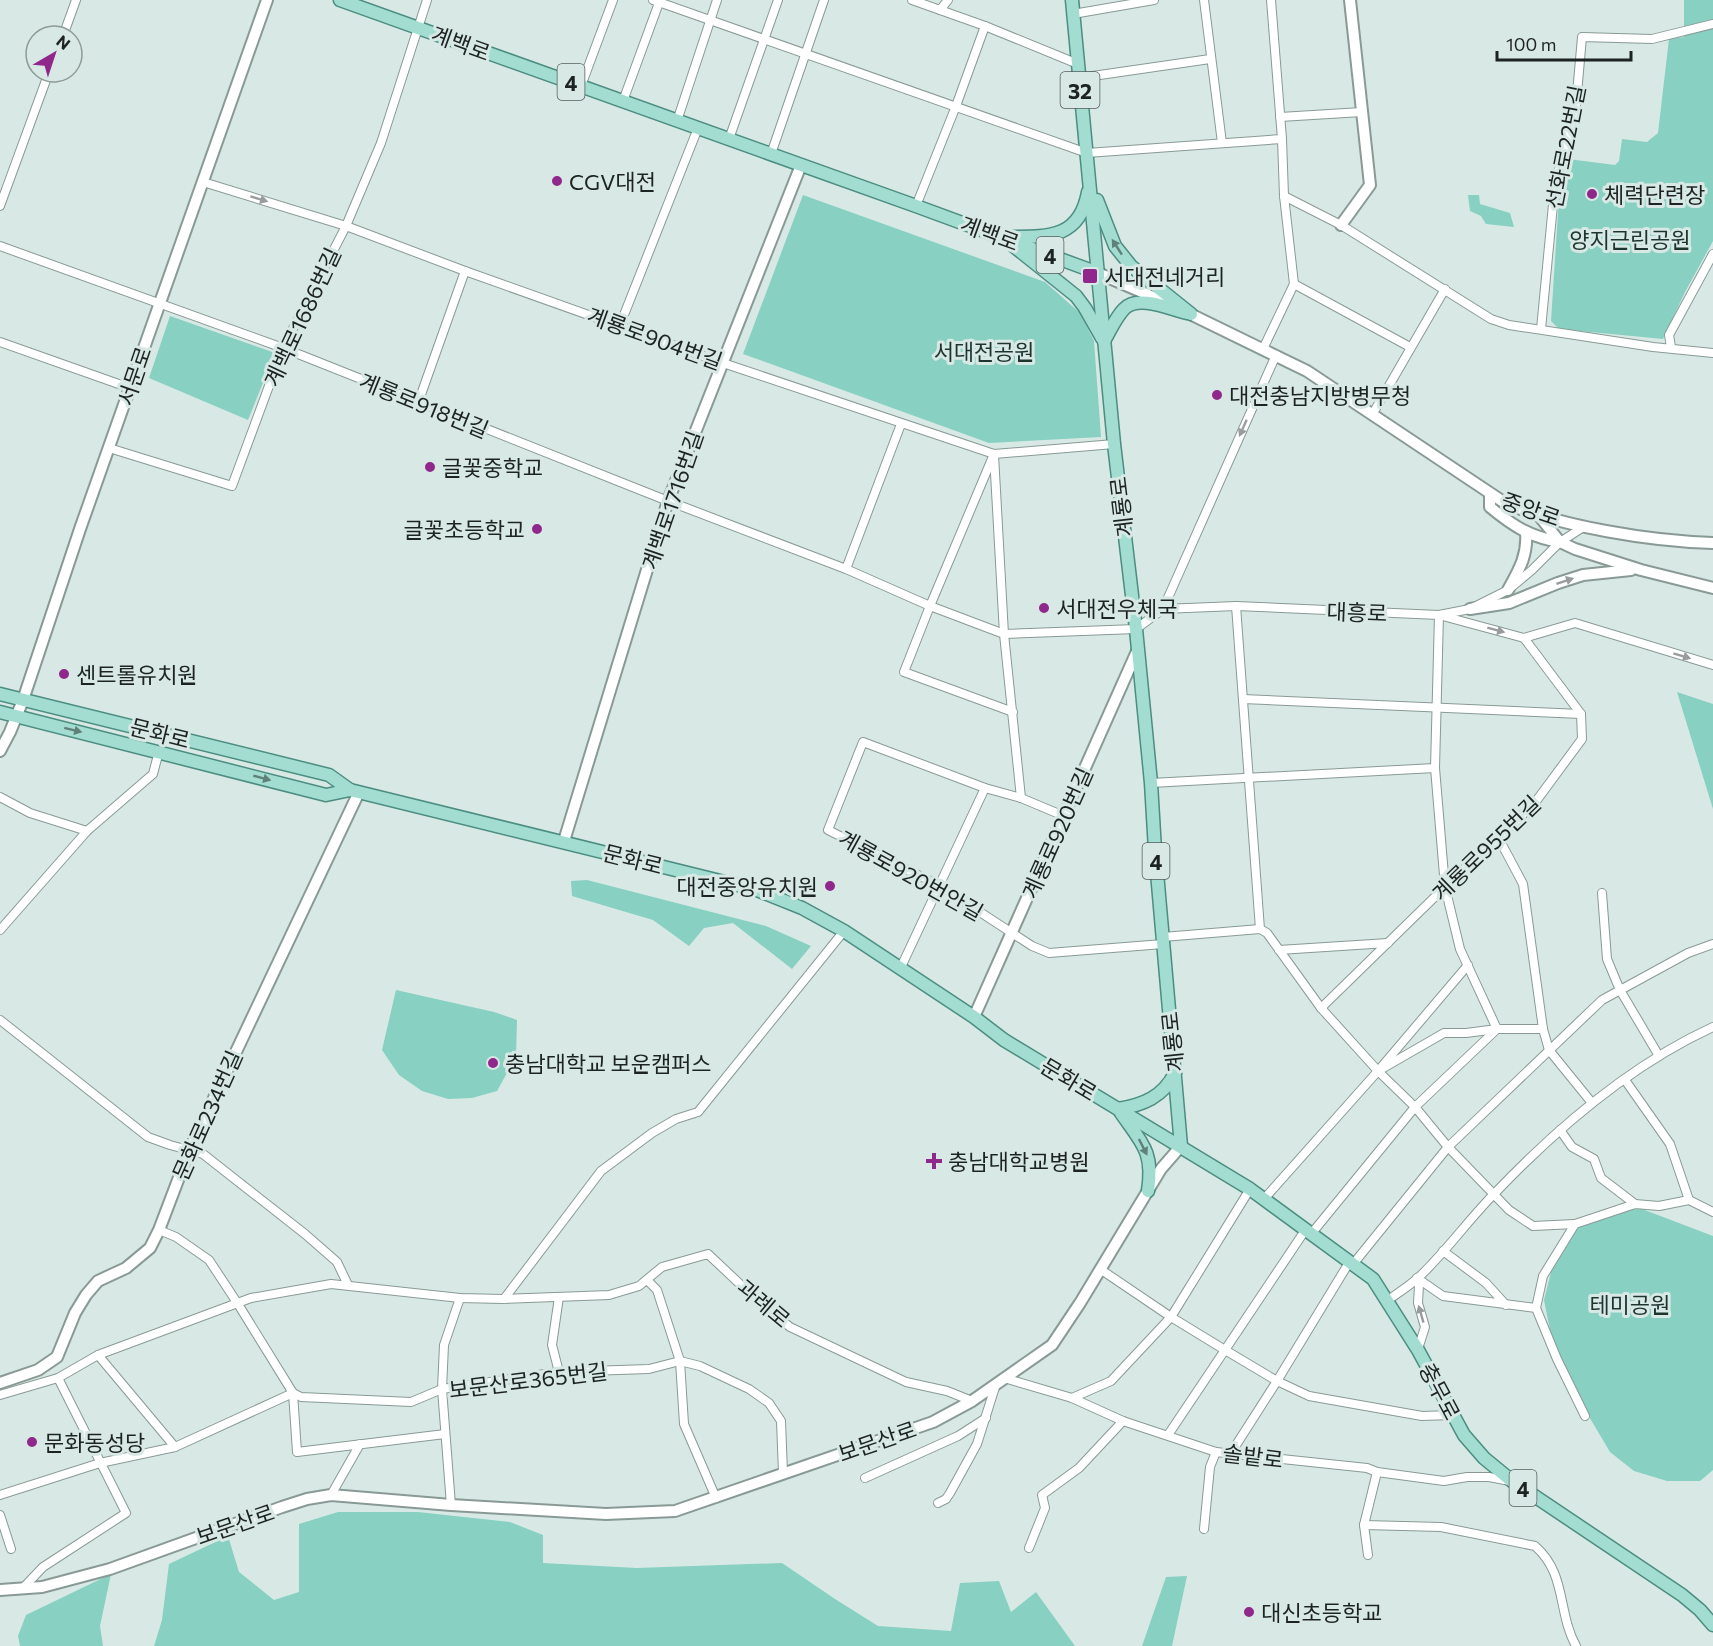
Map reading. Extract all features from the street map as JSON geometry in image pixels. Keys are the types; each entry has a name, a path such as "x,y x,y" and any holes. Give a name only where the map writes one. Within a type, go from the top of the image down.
{"main road":[{"name":"서문로","path":"0,751 23,700 267,0"},
{"name":"계백로","path":"340,0 1098,273"},
{"name":"계룡로","path":"1072,0 1114,444 1151,783 1181,1146"},
{"path":"1338,223 1370,185 1350,0"},
{"name":"계백로1716번길","path":"564,841 668,501 801,165"},
{"path":"1002,237 1035,237 1062,233 1078,219 1083,209 1090,179"},
{"path":"1090,179 1115,246 1131,266 1191,314"},
{"path":"1002,237 1076,296 1104,341 1123,309 1130,304 1141,302 1191,314"},
{"name":"중앙로","path":"1098,273 1191,314 1307,371 1505,503 1540,517 1585,526 1668,540 1713,543"},
{"path":"1490,495 1490,507 1538,538 1560,542 1592,555 1641,570 1713,588"},
{"path":"1540,517 1560,542"},
{"path":"1508,590 1524,561 1527,545 1526,532"},
{"path":"1470,609 1509,603 1583,575 1616,570 1641,570"},
{"name":"계룡로920번길","path":"974,1017 1138,649"},
{"name":"문화로","path":"0,694 330,775 354,791 758,890 802,908 844,931 901,967 1004,1040 1181,1146"},
{"name":"문화로","path":"0,712 326,795 354,791"},
{"name":"문화로234번길","path":"0,1383 38,1370 57,1357 75,1313 86,1295 98,1281 126,1268 150,1248 189,1151 354,791"},
{"path":"1148,1191 1151,1170 1148,1153 1118,1110 1150,1100 1161,1093 1170,1083 1175,1072"},
{"name":"충무로","path":"1181,1146 1250,1189 1373,1279 1418,1350 1464,1435 1484,1458 1512,1481 1682,1595 1713,1624"},
{"name":"보문산로","path":"2,1592 42,1587 110,1569 282,1507 307,1499 331,1495 606,1514 675,1511 933,1422 972,1401 1052,1345 1161,1169 1181,1146"}],"street":[{"path":"67,24 76,0"},
{"name":"계백로1686번길","path":"109,448 232,486 284,348 346,226 381,143 427,0"},
{"path":"581,86 613,0"},
{"path":"677,121 717,0"},
{"path":"729,139 778,0"},
{"path":"771,154 824,0"},
{"path":"912,0 985,26 1078,64"},
{"path":"940,10 948,0"},
{"path":"1073,14 1153,0"},
{"path":"1204,0 1222,143"},
{"path":"1263,349 1294,284 1284,196 1271,0"},
{"path":"623,101 658,1 1087,153 1282,139"},
{"name":"선화로22번길","path":"1541,328 1555,184 1576,105 1582,37 1652,39 1713,24"},
{"path":"916,206 985,26"},
{"path":"1079,78 1210,59"},
{"path":"0,206 45,84"},
{"path":"1280,117 1362,112"},
{"path":"620,325 698,128"},
{"name":"계룡로904번길","path":"203,182 346,226 723,363 994,453 1114,444"},
{"path":"1284,196 1338,223 1491,319 1509,325 1541,328 1653,347 1713,353"},
{"name":"계룡로918번길","path":"0,246 284,348 418,403 846,569 930,606 1004,634 1136,629"},
{"path":"1671,347 1669,336 1713,254"},
{"path":"418,403 465,271"},
{"path":"1294,284 1410,347"},
{"path":"1372,415 1445,289"},
{"path":"0,342 130,388"},
{"path":"1136,629 1163,609 1276,355"},
{"path":"846,569 901,424"},
{"path":"994,453 904,672 1012,712"},
{"path":"994,453 1004,634 1021,798"},
{"name":"대흥로","path":"1163,609 1236,606 1439,615 1470,609 1508,590 1560,542 1585,526"},
{"path":"1236,606 1260,929"},
{"path":"1497,1029 1460,949 1445,886 1435,768 1439,615 1524,638 1575,623 1713,665"},
{"path":"1524,638 1581,714"},
{"path":"1243,699 1581,714"},
{"name":"계룡로955번길","path":"1321,1008 1445,886 1534,804 1582,739 1581,714"},
{"name":"계룡로920번안길","path":"1064,816 1021,798 985,789 863,742 828,830 940,886 1032,946 1049,953 1163,941"},
{"path":"0,930 87,831 153,774 159,751"},
{"path":"1151,783 1435,768"},
{"path":"901,967 985,789"},
{"path":"0,797 30,813 87,831"},
{"path":"1498,837 1523,884 1543,1029 1549,1050 1592,1103"},
{"path":"1602,893 1607,959 1620,990 1659,1056"},
{"path":"1163,941 1260,929 1267,933 1321,1008 1378,1071 1415,1107 1448,1147 1509,1210 1533,1226 1575,1224 1635,1204 1659,1206 1689,1200 1713,1212"},
{"path":"504,1299 601,1171 652,1133 676,1119 698,1112 844,931"},
{"path":"1279,950 1388,943"},
{"path":"1231,1453 1352,1262 1448,1147 1602,1000 1688,953 1713,944"},
{"path":"1264,1199 1378,1071 1468,965"},
{"path":"0,1020 148,1137 203,1155 305,1234 337,1262 348,1285"},
{"path":"1388,1300 1418,1278 1494,1193 1592,1103 1659,1056 1713,1027"},
{"path":"1378,1071 1444,1033 1497,1029 1543,1029"},
{"path":"1168,1435 1309,1231 1415,1107 1497,1029"},
{"path":"1625,1080 1670,1144 1689,1200"},
{"path":"1560,1130 1572,1147 1594,1159 1601,1178 1635,1204"},
{"path":"1072,1398 1111,1381 1171,1317 1250,1189"},
{"path":"1575,1224 1543,1276 1536,1308 1557,1359 1585,1416"},
{"path":"159,1230 176,1237 209,1260 238,1304 293,1393 297,1452 446,1434"},
{"path":"1443,1251 1486,1283 1506,1305"},
{"name":"과례로","path":"0,1395 58,1378 98,1355 251,1298 331,1284 460,1298 504,1299 609,1295 639,1286 662,1267 708,1254 759,1302 790,1327 906,1382 947,1391 972,1401"},
{"path":"1100,1269 1225,1350 1277,1381 1309,1396 1422,1416 1453,1415"},
{"path":"1418,1278 1443,1296 1536,1308"},
{"path":"1418,1278 1418,1304 1425,1327 1418,1350"},
{"path":"647,1280 657,1290 680,1361 684,1424 716,1498"},
{"path":"559,1297 552,1345 559,1372"},
{"path":"451,1505 442,1389 444,1345 460,1298"},
{"path":"98,1355 175,1446"},
{"path":"680,1361 700,1366 749,1389 769,1403 781,1421 783,1473"},
{"name":"보문산로365번길","path":"293,1393 301,1397 411,1402 442,1389 559,1372 649,1369 680,1361"},
{"path":"23,1588 43,1567 126,1513 58,1378"},
{"path":"938,1503 946,1499 950,1493 977,1444 1000,1381"},
{"name":"솔밭로","path":"1000,1381 1072,1398 1123,1421 1216,1452 1367,1468 1377,1472 1444,1481 1467,1477 1489,1477 1512,1481"},
{"path":"0,1495 100,1463 175,1446 293,1393"},
{"path":"865,1478 958,1436 986,1418"},
{"path":"1029,1548 1045,1508 1042,1495 1079,1468 1123,1421"},
{"path":"331,1495 360,1444"},
{"path":"1204,1529 1210,1467 1216,1452"},
{"path":"1368,1555 1364,1525 1377,1472"},
{"path":"0,1515 11,1549"},
{"path":"1364,1525 1441,1527 1535,1546 1546,1555 1553,1567 1560,1587 1563,1613 1576,1646"}],"green space":[{"name":"양지근린공원","path":"1684,0 1713,0 1713,241 1663,339 1559,329 1551,321 1560,183 1568,159 1615,165 1619,161 1622,139 1647,142 1658,133 1669,39 1684,37"},
{"name":"서대전공원","path":"803,195 1045,282 1080,313 1094,341 1101,437 989,443 743,354"},
{"path":"1468,195 1479,195 1480,204 1510,213 1514,227 1486,224 1481,216 1470,211"},
{"path":"170,316 275,353 248,420 149,378"},
{"path":"1677,692 1713,704 1713,809"},
{"path":"587,880 766,926 811,946 792,969 733,923 704,928 689,946 653,920 572,896 571,881"},
{"path":"396,990 494,1012 517,1020 516,1057 497,1091 472,1098 448,1099 422,1091 399,1075 382,1050"},
{"name":"테미공원","path":"1642,1209 1713,1236 1713,1470 1700,1481 1667,1481 1634,1471 1610,1452 1572,1388 1553,1345 1544,1300 1551,1272 1577,1229 1608,1210"},
{"path":"338,1512 418,1512 510,1522 543,1535 543,1563 637,1568 782,1563 878,1626 951,1631 960,1583 999,1581 1011,1612 1036,1592 1075,1646 154,1646 162,1620 169,1564 228,1536 239,1572 274,1600 299,1592 299,1524"},
{"path":"111,1574 100,1626 103,1646 20,1646 18,1636 26,1615"},
{"path":"1187,1576 1172,1646 1142,1646 1166,1577"}],"place":[{"name":"CGV대전","path":"557,181"},
{"name":"체력단련장","path":"1592,194"},
{"name":"서대전네거리","path":"1090,276"},
{"name":"대전충남지방병무청","path":"1217,395"},
{"name":"글꽃중학교","path":"430,467"},
{"name":"글꽃초등학교","path":"537,529"},
{"name":"서대전우체국","path":"1044,608"},
{"name":"센트롤유치원","path":"64,674"},
{"name":"대전중앙유치원","path":"830,886"},
{"name":"충남대학교 보운캠퍼스","path":"493,1063"},
{"name":"충남대학교병원","path":"934,1161"},
{"name":"문화동성당","path":"32,1442"},
{"name":"대신초등학교","path":"1249,1612"}]}
